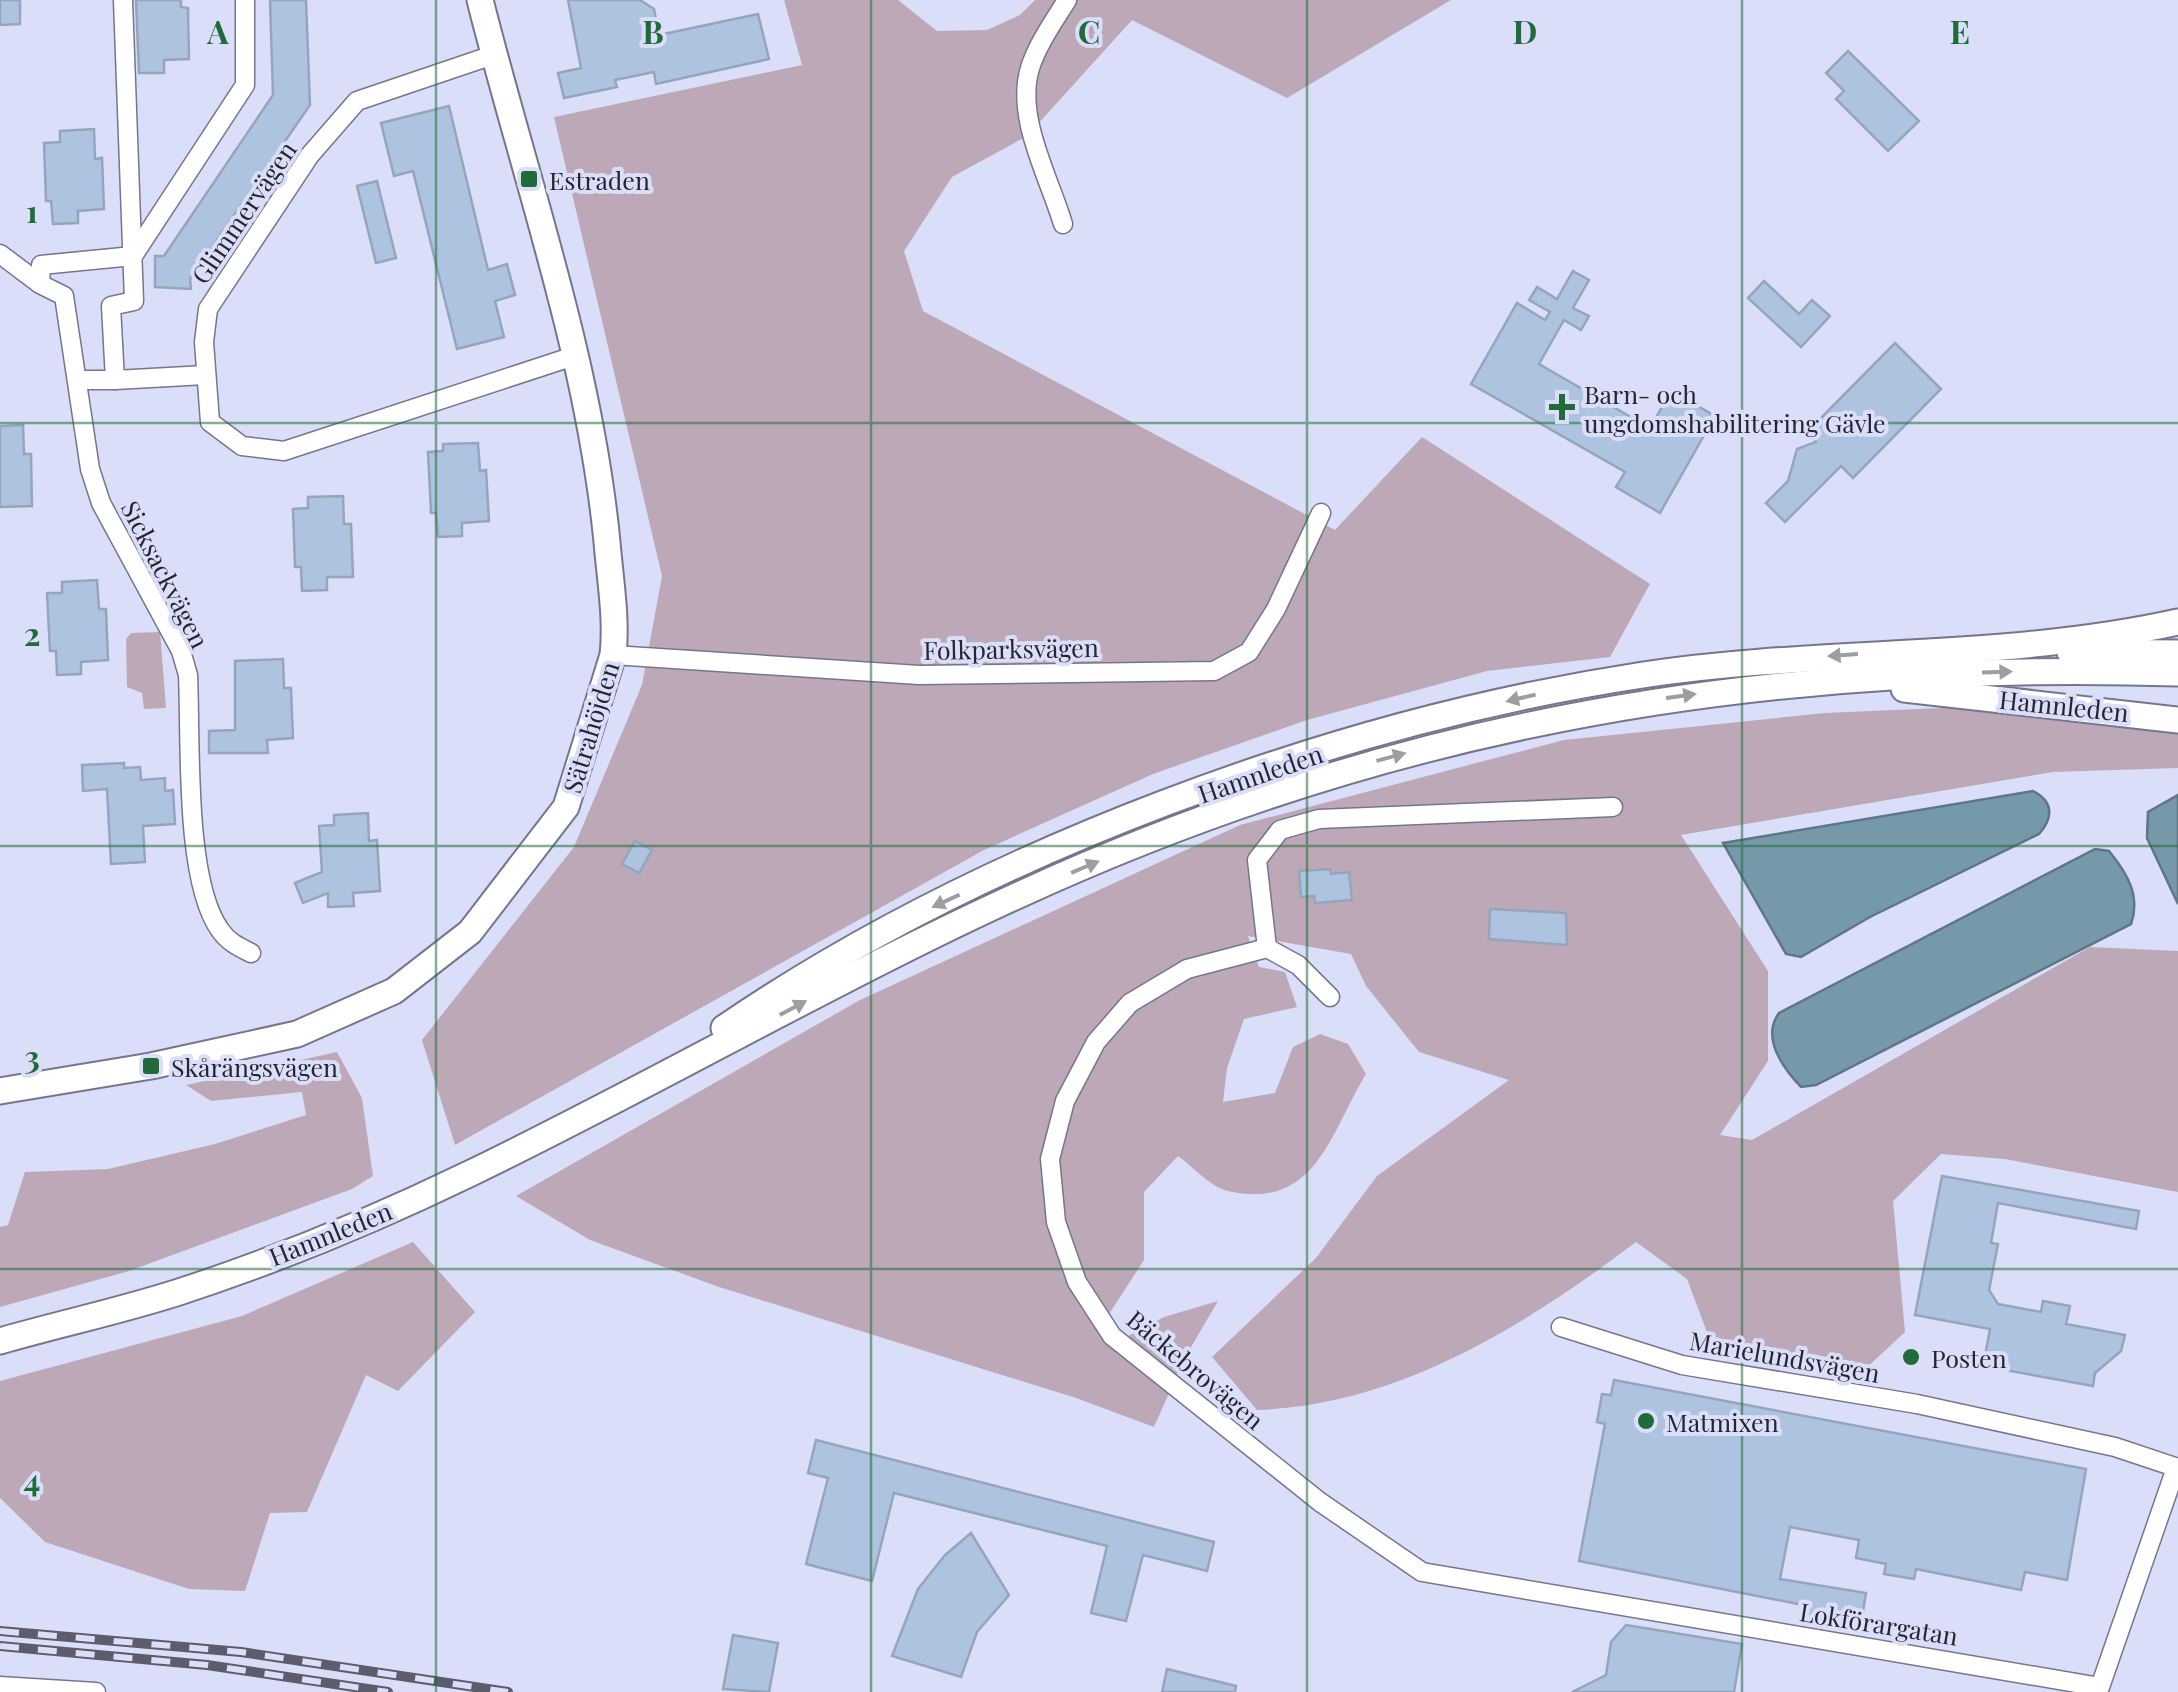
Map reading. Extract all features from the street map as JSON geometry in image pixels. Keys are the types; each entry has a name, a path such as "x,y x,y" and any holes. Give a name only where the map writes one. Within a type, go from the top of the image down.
{"main road":[{"name":"Sätrahöjden","path":"0,1090 152,1066 296,1034 394,991 470,932 566,807 613,656 615,632 604,517 574,356 480,0"},
{"name":"Hamnleden","path":"643,1083 834,956 1016,868 1246,776 1361,739 1554,690 1755,660 2065,639 2178,622"},
{"name":"Hamnleden","path":"1940,648 2178,653"},
{"name":"Hamnleden","path":"0,1340 179,1292 363,1222 471,1173 938,933 1143,842 1258,799 1390,757 1584,711 1732,689 2007,671 2178,673"},
{"name":"Hamnleden","path":"1830,680 2178,720"}],"street":[{"path":"115,380 111,306 134,301 123,0"},
{"path":"133,256 245,85 245,0"},
{"path":"1063,224 1028,118 1025,93 1030,66 1066,0"},
{"name":"Glimmervägen","path":"494,55 357,100 310,154 208,309 205,375 210,422 242,446 284,452 574,356"},
{"name":"Sicksackvägen","path":"0,254 40,284 64,296 90,469 101,503 182,651 188,675 197,860 206,899 219,929 232,944 251,953"},
{"path":"40,284 41,265 133,256"},
{"path":"77,380 205,375"},
{"name":"Folkparksvägen","path":"613,656 920,675 1214,671 1249,652 1276,609 1321,513"},
{"path":"1330,996 1298,965 1267,948 1257,860 1280,830 1319,820 1613,807"},
{"name":"Bäckebrovägen","path":"1267,948 1187,969 1130,1003 1096,1042 1065,1102 1050,1159 1056,1222 1078,1282 1112,1336 1320,1502 1422,1572"},
{"name":"Marielundsvägen","path":"1560,1328 1682,1365 1935,1408 2116,1447 2177,1468"},
{"name":"Lokförargatan","path":"1422,1572 2100,1687 2177,1468"},
{"path":"0,1686 96,1692"}],"shaded area":[{"path":"784,0 898,0 937,31 987,30 1020,15 1035,0 1451,0 1287,98 1132,20 1027,136 952,177 904,251 923,311 1335,530 1422,437 1650,584 1610,657 1487,671 1307,720 1153,774 984,850 455,1145 422,1040 574,847 642,685 662,576 554,117 802,65"},
{"path":"160,632 166,708 144,709 142,693 127,687 126,639 131,633"},
{"path":"1964,707 2178,730 2178,768 2053,772 1681,835 1768,971 1768,1061 1720,1135 1752,1140 2090,947 2178,951 2178,1192 2005,1159 1941,1154 1893,1201 1905,1332 1863,1371 1714,1351 1687,1279 1636,1242 1505,1330 1410,1377 1310,1405 1257,1410 1212,1357 1316,1258 1377,1176 1509,1080 1419,1052 1366,986 1351,954 1248,936 1259,967 1285,972 1297,1007 1244,1019 1227,1068 1223,1102 1275,1093 1293,1047 1320,1034 1348,1044 1366,1074 1316,1162 1301,1178 1282,1189 1258,1194 1228,1191 1178,1156 1144,1192 1144,1260 1098,1331 1113,1344 1164,1317 1218,1301 1184,1359 1154,1427 1076,1398 719,1287 590,1240 516,1196 860,1000 1240,825 1564,740 1825,713"},
{"path":"337,1052 362,1098 373,1176 352,1189 129,1271 0,1307 0,1227 8,1225 25,1172 108,1169 215,1144 306,1115 302,1092 211,1101 186,1085"},
{"path":"413,1242 475,1312 398,1391 366,1375 307,1512 270,1513 245,1591 189,1589 45,1542 0,1498 0,1381 242,1316"}],"water":[{"path":"2033,791 2049,810 2039,834 1870,917 1801,957 1786,954 1723,843"},
{"path":"2178,795 2178,904 2147,838 2148,812"},
{"path":"2095,849 2109,851 2127,876 2134,904 2131,924 1816,1085 1801,1087 1787,1071 1773,1042 1772,1032 1779,1013"}],"building":[{"path":"0,0 20,0 20,24 0,25"},
{"path":"136,0 181,0 181,7 188,8 189,59 164,60 164,73 139,73"},
{"path":"270,0 306,0 310,105 190,279 191,289 155,287 155,256 164,256 273,95"},
{"path":"568,0 640,0 654,9 659,35 758,14 769,59 656,84 654,72 615,80 617,87 564,98 558,73 581,68"},
{"path":"1848,51 1919,121 1888,151 1836,99 1844,91 1826,73"},
{"path":"449,106 488,270 507,264 515,295 495,301 504,337 457,349 413,171 394,176 381,123"},
{"path":"94,129 95,159 102,158 104,209 78,211 78,223 53,224 51,201 46,201 44,143 60,142 60,131"},
{"path":"377,181 396,258 376,263 357,186"},
{"name":"Barn- och ungdomshabilitering Gävle","path":"1573,271 1589,280 1573,308 1589,316 1581,330 1564,320 1539,364 1650,428 1671,391 1715,416 1660,513 1616,487 1625,472 1471,384 1517,303 1545,320 1550,312 1529,300 1537,287 1557,299"},
{"path":"1764,281 1799,314 1812,300 1830,316 1801,347 1748,298"},
{"path":"1895,343 1941,389 1853,478 1841,466 1785,522 1766,503 1788,481 1797,449 1816,442 1807,432"},
{"path":"23,425 24,454 31,454 32,506 0,507 0,426"},
{"path":"478,443 480,471 486,470 489,521 462,523 462,536 438,537 436,513 431,513 428,452 443,451 443,444"},
{"path":"343,496 344,524 351,524 353,577 327,577 327,590 302,591 301,567 295,567 293,509 308,508 308,497"},
{"path":"97,580 99,609 106,609 108,660 81,662 81,674 57,675 56,651 50,651 47,593 62,593 62,582"},
{"path":"283,659 284,688 291,688 293,738 267,740 268,753 209,753 209,731 235,730 235,661"},
{"path":"124,763 124,768 140,767 141,780 165,778 165,791 173,790 175,824 143,826 145,862 111,864 107,789 83,791 82,765"},
{"path":"368,813 369,841 377,840 380,891 353,893 354,906 328,907 328,893 303,903 295,883 322,872 319,826 334,825 334,815"},
{"path":"635,841 652,850 639,873 622,864"},
{"path":"1330,869 1331,874 1349,872 1352,900 1315,903 1314,896 1301,897 1299,871"},
{"path":"1490,909 1566,913 1567,945 1489,939"},
{"path":"1942,1176 2139,1211 2136,1229 1998,1203 1991,1243 1998,1244 1989,1290 1998,1304 2041,1312 2043,1301 2070,1306 2066,1324 2125,1335 2121,1351 2095,1373 2093,1386 1983,1366 1990,1329 1915,1315"},
{"path":"1614,1380 2086,1469 2067,1580 2025,1572 2021,1590 1916,1569 1914,1579 1884,1574 1886,1564 1856,1558 1859,1540 1790,1527 1780,1579 1866,1593 1861,1624 1801,1614 1803,1605 1579,1561 1605,1424 1597,1422 1602,1394 1611,1395"},
{"path":"816,1440 1214,1542 1207,1571 1143,1555 1126,1621 1091,1613 1107,1546 894,1493 872,1581 806,1564 828,1478 808,1473"},
{"path":"971,1533 1009,1595 977,1632 961,1677 892,1656 918,1589 945,1555"},
{"path":"1626,1625 1742,1644 1734,1692 1572,1692 1606,1675 1611,1642"},
{"path":"733,1635 778,1643 769,1692 723,1689"},
{"path":"1167,1669 1236,1686 1235,1692 1162,1692"}],"railway":[{"path":"0,1631 241,1652 508,1692"},
{"path":"0,1646 207,1665 388,1692"}],"place":[{"name":"Estraden","path":"529,179"},
{"name":"Barn- och ungdomshabilitering Gävle","path":"1562,407"},
{"name":"Skårängsvägen","path":"151,1066"},
{"name":"Posten","path":"1911,1357"},
{"name":"Matmixen","path":"1646,1421"}]}
